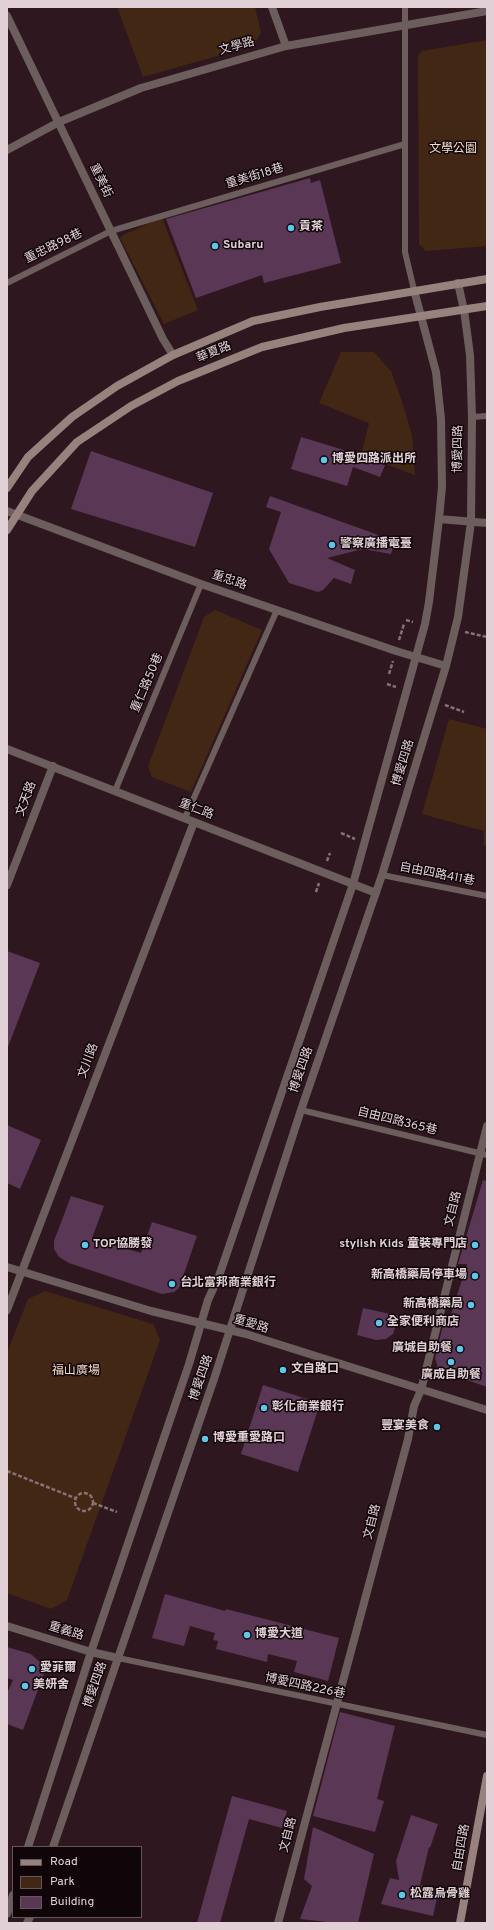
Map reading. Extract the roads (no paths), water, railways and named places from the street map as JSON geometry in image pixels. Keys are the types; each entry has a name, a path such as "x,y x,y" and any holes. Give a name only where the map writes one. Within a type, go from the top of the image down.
{"street":[{"path":"272,7 286,46"},
{"name":"文學路","path":"7,150 59,122 141,88 286,46 405,24 487,11"},
{"name":"重美街","path":"7,16 163,339 173,355"},
{"name":"華夏路","path":"7,488 28,457 72,417 117,386 173,355 253,321 414,290 487,279"},
{"name":"博愛四路","path":"54,1846 230,1331 301,1110 376,894 446,666 458,617 471,522 472,417 470,355 464,310 458,283"},
{"name":"博愛四路","path":"28,1846 91,1652 202,1323 353,884 428,612 442,487 441,420 436,372 422,315 414,290"},
{"name":"華夏路","path":"7,530 32,491 77,442 131,406 178,381 262,347 344,328 487,306"},
{"name":"重忠路","path":"7,511 201,584 446,666"},
{"path":"439,519 487,523"},
{"name":"重仁路","path":"7,749 376,894"},
{"name":"文天路","path":"7,884 53,766"},
{"name":"文川路","path":"7,1310 194,822"},
{"name":"文自路","path":"278,1923 335,1705 408,1439 414,1406 421,1390 484,1154 487,1126"},
{"name":"重愛路","path":"7,1267 151,1311 230,1331 487,1410"},
{"name":"重義路","path":"7,1626 91,1652 118,1658"},
{"name":"自由四路","path":"460,1923 487,1776"},
{"path":"7,1914 12,1898"}],"lane":[{"path":"405,7 405,252 414,290"},
{"name":"重美街18巷","path":"111,231 405,144"},
{"name":"重忠路98巷","path":"7,283 111,231"},
{"path":"472,417 487,416"},
{"name":"重仁路50巷","path":"115,791 201,584"},
{"path":"185,818 277,610"},
{"name":"自由四路411巷","path":"382,875 487,896"},
{"name":"自由四路365巷","path":"301,1110 484,1154"},
{"name":"博愛四路226巷","path":"118,1658 335,1705 487,1735"}],"place":[{"name":"貢茶","path":"291,228"},
{"name":"Subaru","path":"215,246"},
{"name":"博愛四路派出所","path":"324,460"},
{"name":"警察廣播電臺","path":"332,545"},
{"name":"TOP協勝發","path":"85,1245"},
{"name":"stylish Kids 童裝專門店","path":"475,1245"},
{"name":"新高橋藥局停車場","path":"475,1276"},
{"name":"台北富邦商業銀行","path":"172,1284"},
{"name":"新高橋藥局","path":"471,1305"},
{"name":"全家便利商店","path":"379,1323"},
{"name":"廣城自助餐","path":"460,1349"},
{"name":"廣成自助餐","path":"451,1362"},
{"name":"文自路口","path":"283,1370"},
{"name":"彰化商業銀行","path":"264,1408"},
{"name":"豐宴美食","path":"437,1427"},
{"name":"博愛重愛路口","path":"205,1439"},
{"name":"博愛大道","path":"247,1635"},
{"name":"愛菲爾","path":"32,1669"},
{"name":"美妍舍","path":"25,1686"},
{"name":"松露烏骨雞","path":"402,1895"}],"park label":[{"name":"文學公園","path":"453,150"},
{"name":"福山廣場","path":"76,1372"}]}
